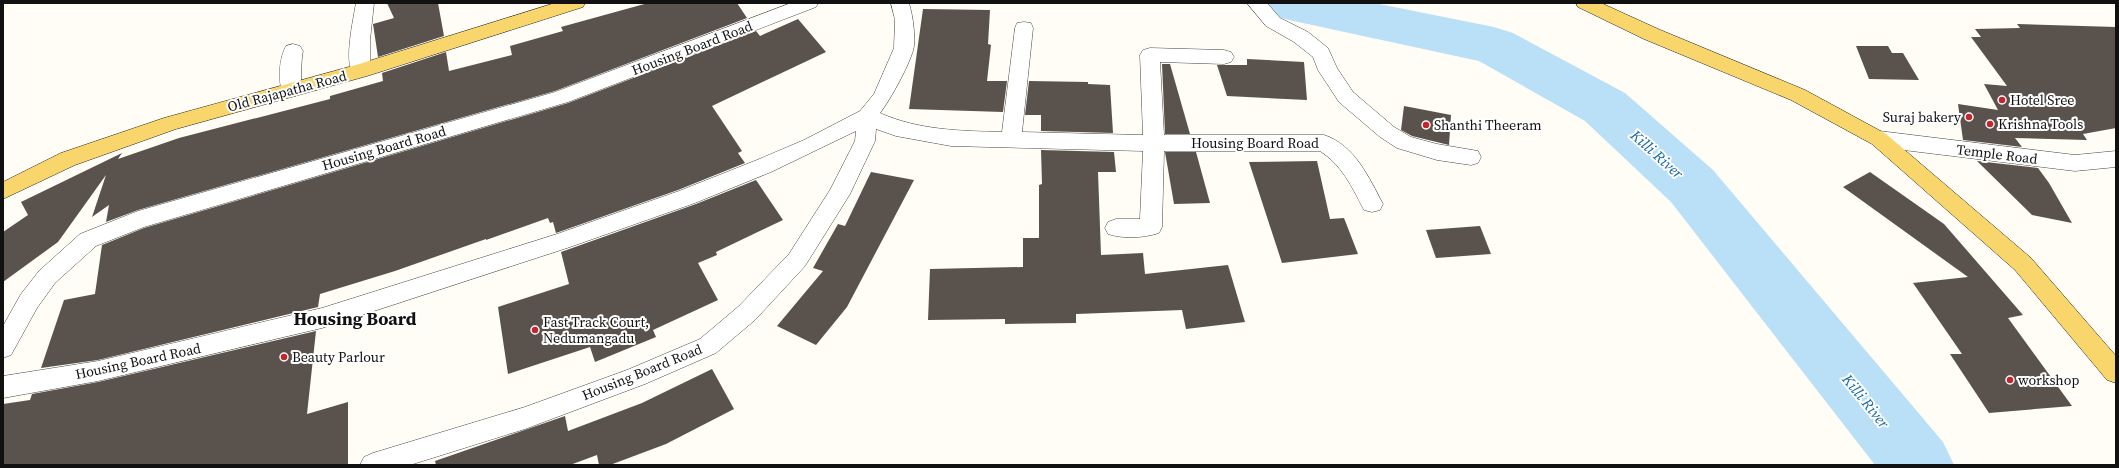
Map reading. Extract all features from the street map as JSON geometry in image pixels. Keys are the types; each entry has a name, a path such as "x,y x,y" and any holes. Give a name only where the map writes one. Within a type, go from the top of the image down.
{"main road":[{"name":"Old Rajapatha Road","path":"3,191 68,159 171,123 360,70 576,3"},
{"path":"1585,3 1651,34 1798,94 1879,140 2023,264 2116,373"}],"street":[{"path":"360,70 360,40 365,3"},
{"name":"Housing Board Road","path":"3,348 28,301 47,277 88,240 138,220 561,97 809,3"},
{"name":"Housing Board Road","path":"3,387 98,371 435,291 687,197 811,145 867,116 882,97 904,48 904,20 900,3"},
{"path":"1256,3 1273,22 1301,37 1321,54 1328,70 1346,97 1387,132 1404,143 1437,152 1471,157"},
{"path":"1011,140 1024,28"},
{"path":"291,90 290,65 293,51"},
{"path":"1116,228 1151,227 1154,143 1150,55 1224,57"},
{"name":"Housing Board Road","path":"867,116 896,129 952,138 1154,143 1324,143 1338,151 1354,170 1372,204"},
{"name":"Housing Board Road","path":"373,465 525,418 636,377 708,346 747,314 797,260 840,194 865,141 867,116"},
{"name":"Temple Road","path":"1879,140 2075,163 2116,159"}],"building":[{"path":"387,3 438,3 444,36 378,57 373,24 394,18"},
{"path":"648,3 737,3 747,18 555,91 138,210 106,222 109,205 92,217 106,175 58,242 3,282 3,232 28,215 21,202 122,153 118,159 179,138 330,99 330,96 383,81 382,73 446,52 449,71 512,55 510,46 563,31 561,27"},
{"path":"923,9 990,10 988,44 991,45 987,81 1007,81 1003,112 909,109"},
{"path":"798,19 826,52 712,106 742,151 738,153 745,163 678,190 556,233 553,222 550,223 548,218 395,271 320,294 318,307 98,360 41,368 64,300 95,294 102,245 144,228 568,103 756,31 760,36"},
{"path":"2017,24 2116,27 2116,128 2083,134 2087,140 2015,138 2022,147 1963,140 1958,104 1998,110 1984,84 2007,86 1971,37 1981,37 1975,29 2020,28"},
{"path":"1856,46 1888,46 1892,53 1903,53 1919,80 1869,79"},
{"path":"1247,59 1304,62 1307,100 1227,96 1217,65 1247,65"},
{"path":"1162,64 1170,64 1190,134 1165,134"},
{"path":"1029,81 1088,82 1088,84 1110,85 1113,133 1041,131 1041,115 1025,115"},
{"name":"Shanthi Theeram","path":"1404,106 1451,115 1449,145 1412,136 1401,130"},
{"path":"1041,150 1114,152 1116,172 1098,172 1101,255 1143,253 1145,274 1228,265 1245,322 1186,329 1182,310 1076,314 1076,323 1005,324 1005,319 928,320 930,269 1023,267 1023,238 1039,238 1039,185 1042,184"},
{"path":"1165,152 1196,152 1210,203 1174,204"},
{"path":"1317,161 1330,219 1344,218 1358,254 1282,263 1249,162"},
{"path":"1977,161 2038,168 2049,183 2072,223 2032,215"},
{"path":"871,172 914,180 847,307 816,345 777,326 823,271 813,268 838,224 845,226"},
{"path":"1870,172 1944,224 2023,315 2008,318 2072,406 1989,413 1950,354 1962,354 1913,283 1968,277 1843,187"},
{"path":"756,180 783,220 716,252 717,255 698,263 718,300 653,330 656,337 595,362 590,347 508,374 498,307 569,284 561,252 696,204"},
{"path":"1480,226 1491,254 1436,258 1426,230"},
{"path":"316,331 307,414 348,402 348,465 3,465 3,404 30,400 32,394 98,382"},
{"path":"712,369 734,409 666,444 610,465 599,465 597,455 570,465 436,465 435,461 565,416 568,431 642,403"}],"waterway":[{"name":"Killi River","path":"1289,3 1494,46 1605,107 1692,186 1918,465"}],"place":[{"name":"Hotel Sree","path":"2002,100"},
{"name":"Suraj bakery","path":"1969,117"},
{"name":"Krishna Tools","path":"1990,124"},
{"name":"Shanthi Theeram","path":"1426,125"},
{"name":"Fast Track Court, Nedumangadu","path":"535,330"},
{"name":"Beauty Parlour","path":"284,357"},
{"name":"workshop","path":"2010,380"}],"district":[{"name":"Housing Board","path":"355,318"}]}
